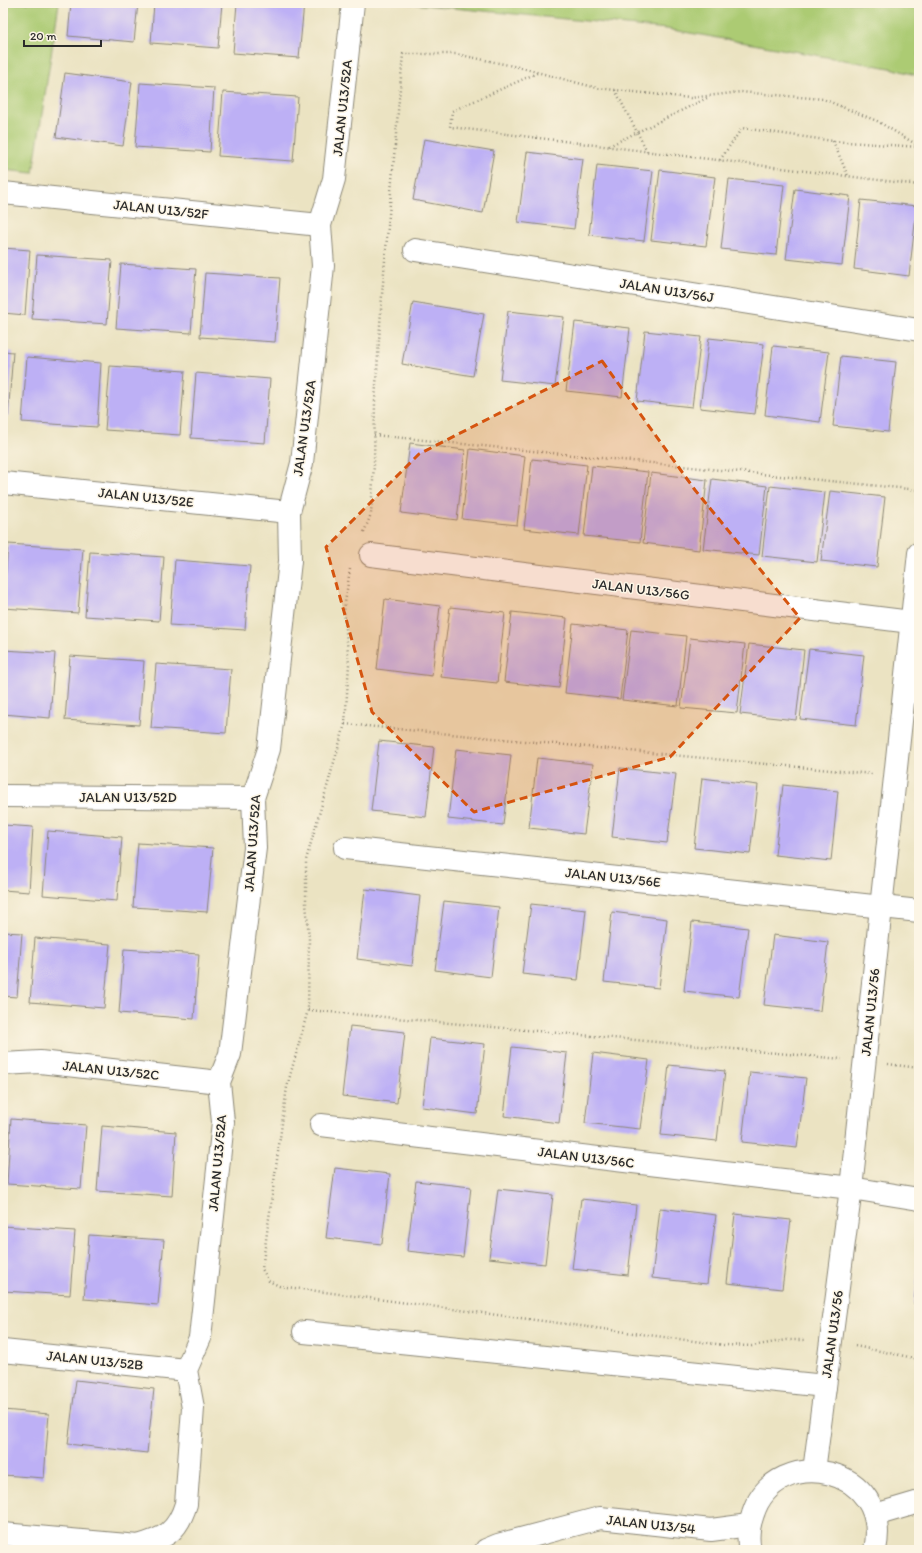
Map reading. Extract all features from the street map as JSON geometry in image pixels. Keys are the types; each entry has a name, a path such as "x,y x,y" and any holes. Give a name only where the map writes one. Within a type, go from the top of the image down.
{"street":[{"name":"JALAN U13/52A","path":"186,1370 200,1338 223,1122 219,1082 230,1054 255,848 253,798 269,749 290,561 289,512 302,463 323,266 320,225 334,178 353,3"},
{"name":"JALAN U13/52F","path":"3,193 320,225"},
{"name":"JALAN U13/56J","path":"415,250 919,330"},
{"name":"JALAN U13/52E","path":"3,483 289,512"},
{"name":"JALAN U13/56G","path":"367,546 915,623"},
{"name":"JALAN U13/56","path":"814,1470 851,1188 895,777 915,623 919,553"},
{"name":"JALAN U13/52D","path":"3,796 253,798"},
{"name":"JALAN U13/56E","path":"345,848 919,910"},
{"name":"JALAN U13/52C","path":"3,1064 40,1062 219,1082"},
{"name":"JALAN U13/56C","path":"321,1125 851,1188 919,1199"},
{"path":"304,1332 825,1386"},
{"name":"JALAN U13/52B","path":"3,1351 186,1370"},
{"path":"3,1534 138,1546 157,1541 172,1531 181,1519 186,1504 194,1408 186,1370"},
{"path":"750,1550 749,1525 755,1508 764,1492 779,1480 796,1473 814,1470 834,1474 852,1483 866,1498 875,1515 878,1537 875,1550"},
{"path":"875,1515 919,1502"},
{"name":"JALAN U13/54","path":"486,1550 498,1545 600,1518 711,1530 749,1525"}],"path":[{"path":"367,546 371,514 374,464 374,402 403,54 456,54 518,67 597,88 615,90 690,98 741,92 823,99 876,121 919,147"},
{"path":"538,72 452,111 450,127 919,185"},
{"path":"615,90 648,151"},
{"path":"609,146 710,96"},
{"path":"720,160 742,128 833,141 919,147"},
{"path":"833,141 848,176"},
{"path":"374,434 919,490"},
{"path":"352,565 349,573 344,610 349,664 345,724 306,860 306,903 309,938 308,1010 287,1087 262,1269 269,1281 279,1286 724,1345 752,1346 787,1340 831,1341 919,1359"},
{"path":"345,724 895,777"},
{"path":"308,1010 865,1061 919,1068"}],"highlighted area":[{"path":"602,361 695,490 800,618 670,757 474,812 372,712 326,547 419,454"}],"green space":[{"path":"3,3 59,3 33,173 3,170"},
{"path":"403,3 919,3 919,76 890,68 667,29"}],"building":[{"path":"71,3 138,3 134,42 68,36"},
{"path":"154,3 222,3 218,48 151,43"},
{"path":"237,3 304,3 299,58 233,53"},
{"path":"65,73 132,82 123,146 56,137"},
{"path":"140,83 214,88 210,152 135,147"},
{"path":"223,92 298,97 293,161 218,156"},
{"path":"424,139 494,151 483,213 413,200"},
{"path":"527,152 583,159 574,229 518,222"},
{"path":"597,165 653,171 644,241 589,235"},
{"path":"660,170 715,177 706,246 651,240"},
{"path":"729,179 784,185 776,255 721,249"},
{"path":"795,189 850,196 842,265 786,259"},
{"path":"861,200 917,206 909,276 854,269"},
{"path":"3,248 30,250 25,315 3,313"},
{"path":"37,255 112,260 107,324 32,319"},
{"path":"121,264 196,269 191,333 116,328"},
{"path":"205,273 280,278 275,342 200,337"},
{"path":"413,302 484,314 473,376 402,364"},
{"path":"508,311 564,317 555,386 500,380"},
{"path":"575,322 630,328 622,397 566,391"},
{"path":"645,331 701,337 692,407 637,401"},
{"path":"709,338 764,344 755,414 700,408"},
{"path":"773,346 829,352 820,422 765,415"},
{"path":"3,351 13,352 8,416 3,416"},
{"path":"841,356 896,362 888,432 833,426"},
{"path":"27,357 101,363 97,427 22,422"},
{"path":"110,366 185,371 180,435 105,430"},
{"path":"196,373 270,379 265,443 191,438"},
{"path":"410,443 465,450 457,520 401,513"},
{"path":"470,449 525,456 517,525 462,519"},
{"path":"532,459 587,465 579,535 524,529"},
{"path":"592,466 648,472 640,542 584,536"},
{"path":"651,473 707,480 699,550 643,543"},
{"path":"712,479 767,486 759,555 703,549"},
{"path":"770,486 825,492 817,562 762,556"},
{"path":"830,491 885,497 877,567 821,561"},
{"path":"8,544 83,549 78,613 3,608"},
{"path":"90,552 164,557 159,621 85,616"},
{"path":"175,560 250,566 245,630 170,625"},
{"path":"385,599 440,606 432,676 377,669"},
{"path":"450,607 505,613 497,683 441,677"},
{"path":"512,612 567,618 559,688 504,682"},
{"path":"573,624 628,630 620,699 565,693"},
{"path":"631,630 686,636 678,706 622,700"},
{"path":"690,638 745,644 737,713 681,708"},
{"path":"749,644 804,650 796,720 740,714"},
{"path":"809,649 864,655 856,725 800,719"},
{"path":"3,650 55,653 50,718 3,714"},
{"path":"70,656 144,661 139,725 65,720"},
{"path":"156,664 231,669 226,733 151,728"},
{"path":"379,741 434,747 426,817 371,811"},
{"path":"456,749 511,755 503,825 448,819"},
{"path":"537,758 593,764 584,834 529,828"},
{"path":"620,768 676,774 667,843 612,837"},
{"path":"702,778 758,785 750,854 694,848"},
{"path":"783,785 838,791 831,861 775,855"},
{"path":"3,825 33,827 29,892 3,890"},
{"path":"48,831 122,837 117,901 43,895"},
{"path":"138,843 213,848 207,912 133,907"},
{"path":"365,889 420,896 412,966 357,959"},
{"path":"444,901 499,907 491,977 435,970"},
{"path":"531,904 586,910 578,980 522,974"},
{"path":"612,912 667,919 659,988 604,982"},
{"path":"692,922 748,928 739,997 684,991"},
{"path":"3,932 22,933 17,997 3,996"},
{"path":"773,935 828,942 820,1011 764,1005"},
{"path":"35,938 110,944 104,1008 30,1002"},
{"path":"124,949 199,954 194,1019 119,1013"},
{"path":"350,1026 405,1032 397,1103 342,1096"},
{"path":"430,1038 485,1044 477,1114 422,1107"},
{"path":"512,1047 567,1053 559,1123 504,1116"},
{"path":"593,1053 649,1060 640,1129 585,1123"},
{"path":"669,1065 725,1071 717,1141 661,1135"},
{"path":"750,1072 806,1078 797,1148 742,1142"},
{"path":"11,1119 86,1125 81,1189 7,1184"},
{"path":"102,1126 176,1132 172,1196 97,1191"},
{"path":"335,1168 390,1174 382,1244 326,1238"},
{"path":"416,1181 471,1187 463,1257 407,1251"},
{"path":"498,1189 553,1195 545,1264 489,1258"},
{"path":"581,1199 636,1205 628,1275 572,1269"},
{"path":"660,1208 716,1215 707,1284 652,1278"},
{"path":"735,1214 791,1220 782,1289 727,1283"},
{"path":"3,1226 75,1231 70,1295 3,1291"},
{"path":"89,1235 164,1240 158,1305 84,1299"},
{"path":"918,1270 919,1304 914,1304"},
{"path":"76,1380 154,1389 147,1453 68,1444"},
{"path":"3,1410 49,1414 44,1478 3,1475"}]}
